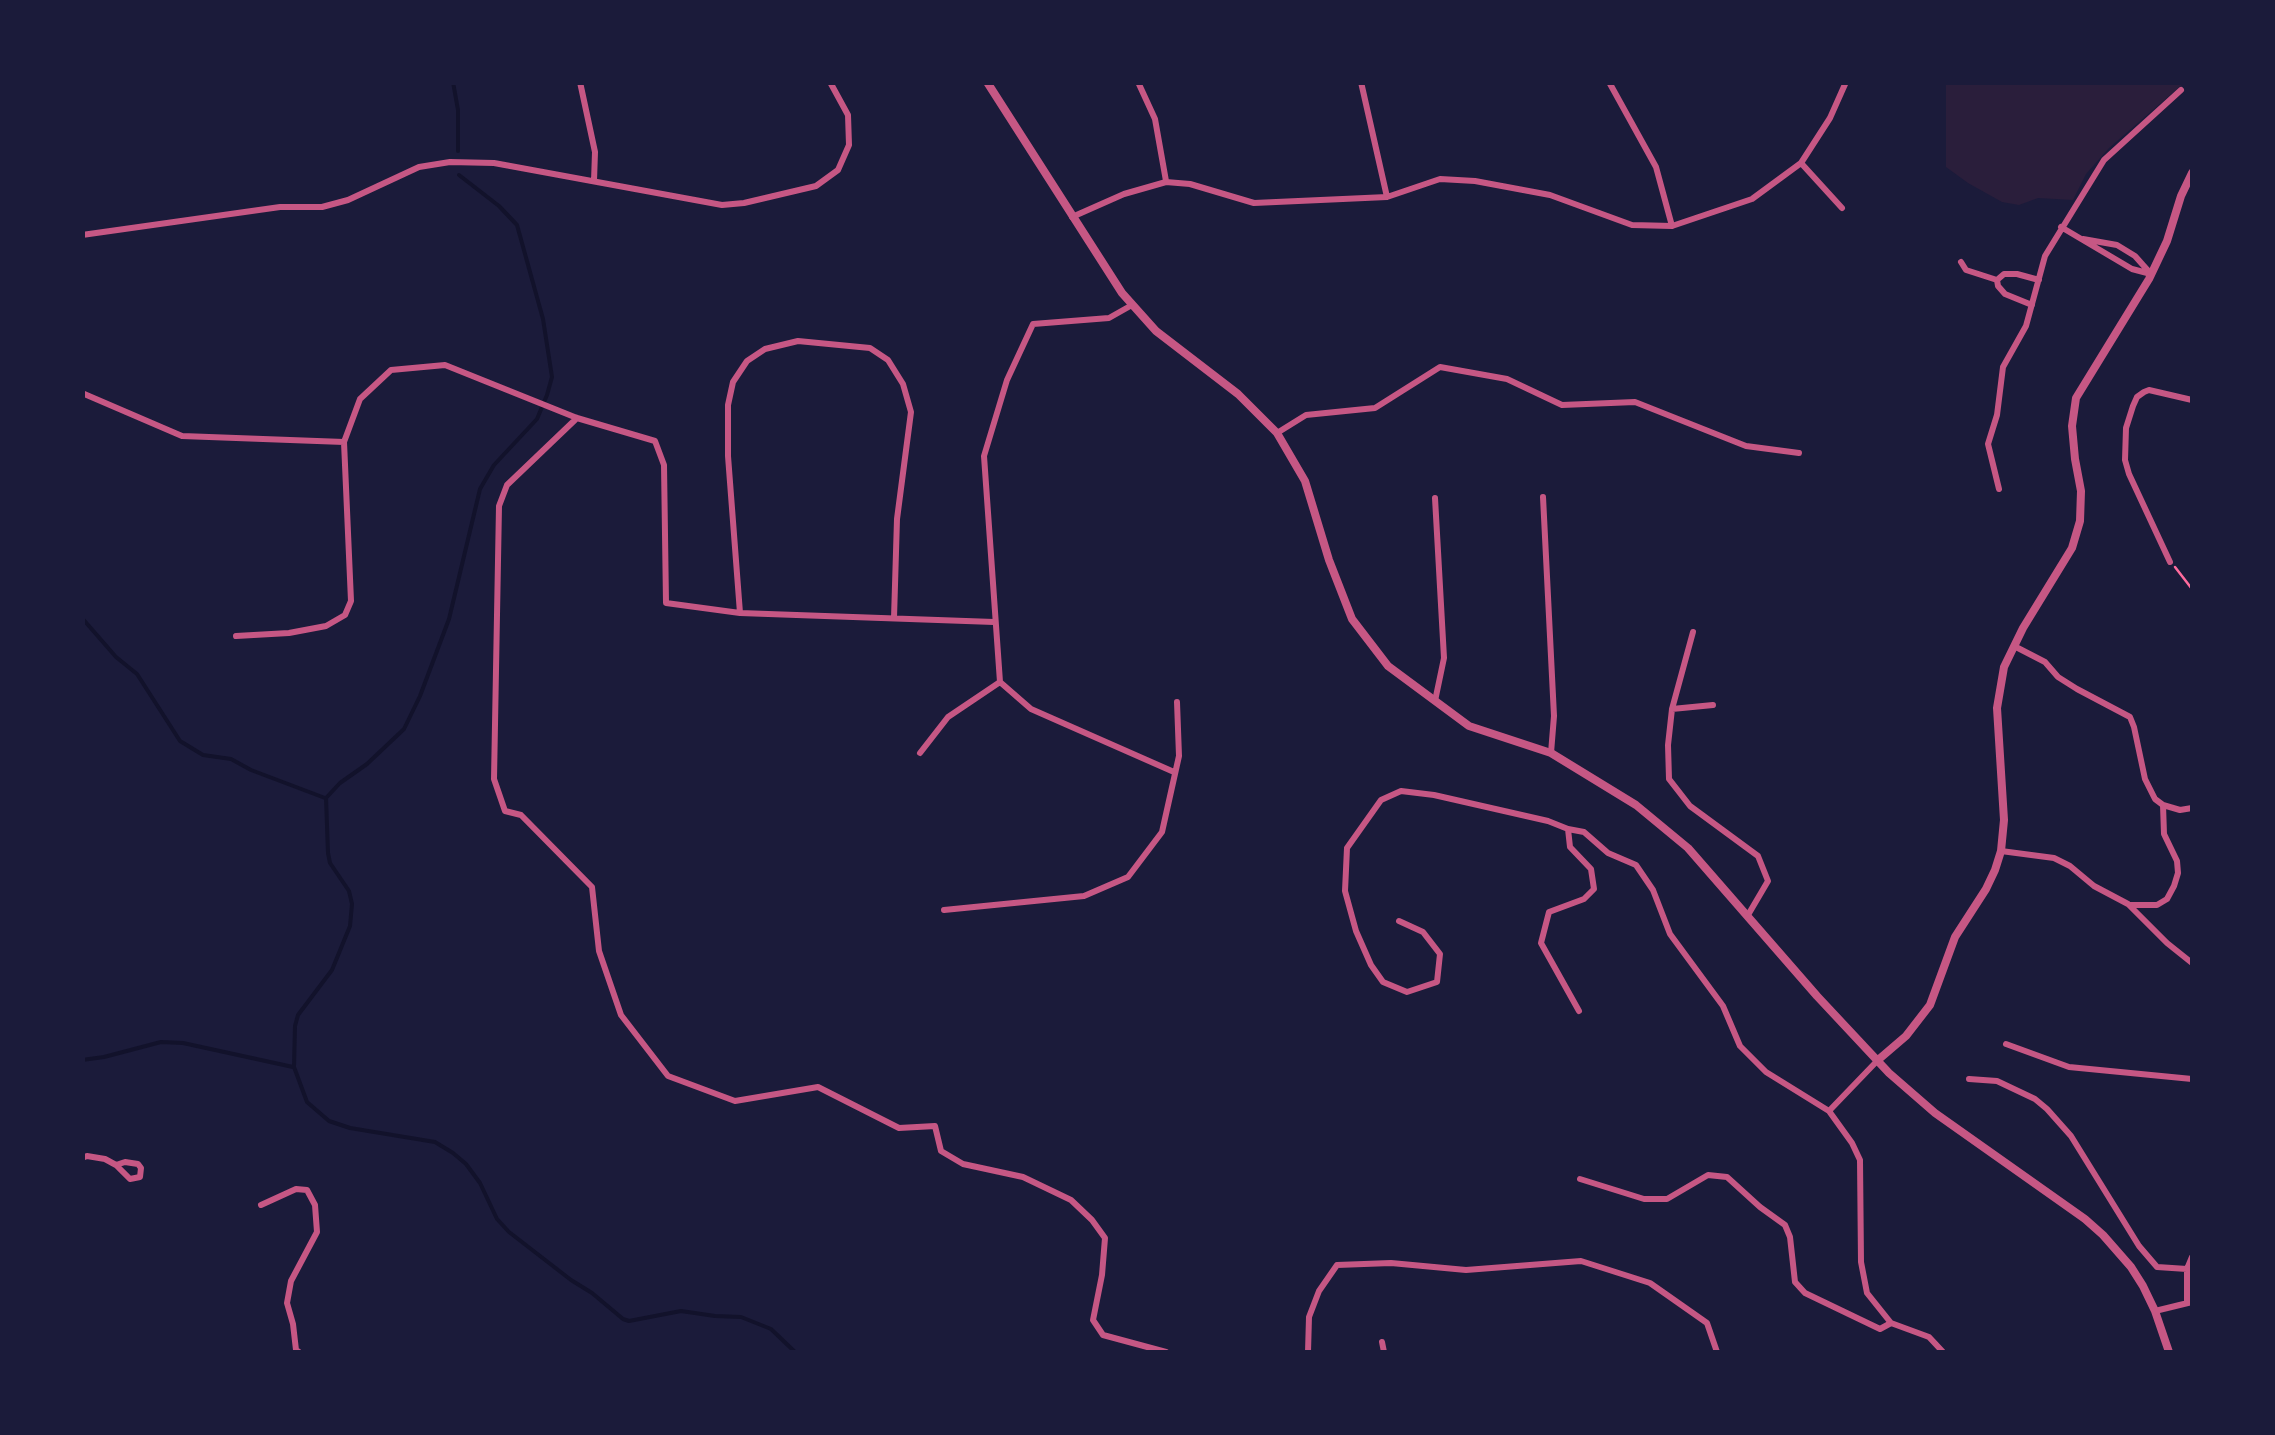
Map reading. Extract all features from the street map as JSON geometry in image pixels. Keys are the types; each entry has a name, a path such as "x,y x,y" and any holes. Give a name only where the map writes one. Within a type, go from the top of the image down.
{"street":[{"path":"580,82 595,152 594,181"},
{"path":"82,236 265,208 322,207 348,200 419,167 450,162 494,162 722,205 744,203 816,186 838,170 849,145 848,115 830,82"},
{"path":"987,82 1110,277 1132,305 1156,331 1238,394 1278,433 1304,481 1352,619 1388,666 1469,726 1551,752 1636,805 1688,848 1888,1073 1935,1114 2094,1226 2130,1267 2155,1311 2169,1352"},
{"path":"1138,82 1155,119 1166,182"},
{"path":"1361,82 1387,196"},
{"path":"1609,82 1656,167 1672,226"},
{"path":"1072,217 1124,194 1166,182 1190,184 1254,203 1387,196 1440,179 1550,195 1632,225 1672,226 1752,200 1801,163 1830,118 1846,82"},
{"path":"1999,489 1988,444 1998,415 2004,367 2026,326 2046,256 2104,160 2181,90"},
{"path":"1801,163 1842,208"},
{"path":"1829,1111 1906,1036 1930,1005 1955,938 1986,889 2001,851 2004,820 1997,708 2004,667 2072,548 2080,522 2081,490 2072,426 2076,398 2151,274 2192,173"},
{"path":"2061,226 2132,269 2151,274"},
{"path":"2083,240 2117,245 2135,256 2151,274"},
{"path":"1960,262 1966,270 1997,280"},
{"path":"1997,280 2004,274 2017,274 2039,280"},
{"path":"1997,280 2005,294 2032,305"},
{"path":"1132,305 1109,318 1033,324 1007,380 984,456 994,622 1000,682 1031,709 1174,772"},
{"path":"740,612 728,456 732,382 747,361 765,349 798,341 870,348 888,360 903,384 911,412 897,519 894,618"},
{"path":"236,636 326,626 345,615 351,601 344,442 360,400 391,370 445,365 577,418 656,441 664,465 666,603 740,612 994,622"},
{"path":"1278,433 1306,415 1375,408 1440,367 1507,379 1562,405 1635,402 1746,446 1799,453"},
{"path":"82,392 182,436 344,442"},
{"path":"2170,562 2129,474 2125,460 2126,428 2132,406 2144,392 2192,400"},
{"path":"577,418 507,485 498,506 494,779 506,811 522,815 592,887 599,951 621,1015 668,1076 736,1101 818,1087 900,1128 936,1126 941,1151 963,1164 1024,1178 1071,1200 1105,1238 1093,1320 1104,1334 1166,1352"},
{"path":"1435,498 1444,658 1435,701"},
{"path":"1543,498 1554,716 1551,752"},
{"path":"1693,632 1672,709 1670,779 1690,806 1758,856 1768,882 1748,915"},
{"path":"2014,646 2045,662 2058,677 2077,689 2130,717 2145,779 2155,799 2180,810 2192,808"},
{"path":"920,752 948,717 1000,682"},
{"path":"944,910 1084,896 1128,877 1162,832 1179,756 1177,702"},
{"path":"1672,709 1713,705"},
{"path":"1399,921 1423,932 1440,954 1437,982 1407,992 1383,982 1356,931 1346,890 1347,848 1380,800 1401,791 1434,795 1584,832 1608,853 1636,864 1653,890 1670,934 1724,1006 1740,1046 1766,1072 1829,1111 1852,1143 1860,1160 1861,1262 1867,1293 1891,1323 1928,1337 1943,1352"},
{"path":"2128,904 2157,905 2167,900 2174,886 2177,861 2164,834 2163,804"},
{"path":"1568,829 1570,847 1591,868 1594,889 1584,899 1549,912 1541,944 1579,1011"},
{"path":"2001,851 2054,858 2070,866 2094,886 2128,904 2192,963"},
{"path":"2006,1044 2069,1067 2192,1079"},
{"path":"1969,1078 1997,1081 2047,1109 2071,1136 2139,1246 2157,1267 2187,1269"},
{"path":"82,1158 105,1159 116,1165"},
{"path":"1580,1180 1644,1198 1666,1199 1708,1175 1727,1177 1785,1225 1795,1282 1804,1293 1880,1329 1891,1323"},
{"path":"261,1206 296,1188 306,1190 314,1205 317,1232 291,1282 287,1304 299,1352"},
{"path":"2155,1311 2190,1302 2187,1269 2192,1258"},
{"path":"1308,1352 1308,1318 1319,1291 1337,1265 1390,1263 1466,1270 1581,1261 1650,1283 1707,1324 1716,1352"},
{"path":"1382,1342 1384,1352"}],"path":[{"path":"2170,562 2192,589"}],"shaded area":[{"path":"1946,83 2184,83 2109,148 2086,174 2073,200 2038,198 2019,205 2002,202 1946,167"}],"waterway":[{"path":"453,82 458,151"},
{"path":"459,175 517,225 543,319 552,377 537,419 494,465 480,489 449,619 404,729 326,798 328,853 330,863 349,891 350,926 332,970 298,1015 294,1067 307,1102 329,1121 435,1142 453,1153 480,1183 497,1219 509,1232 623,1319 681,1311 741,1317 771,1329 795,1352"},
{"path":"82,618 116,657 137,674 180,741 203,755 231,759 325,798"},
{"path":"82,1060 161,1042 183,1043 293,1067"}]}
